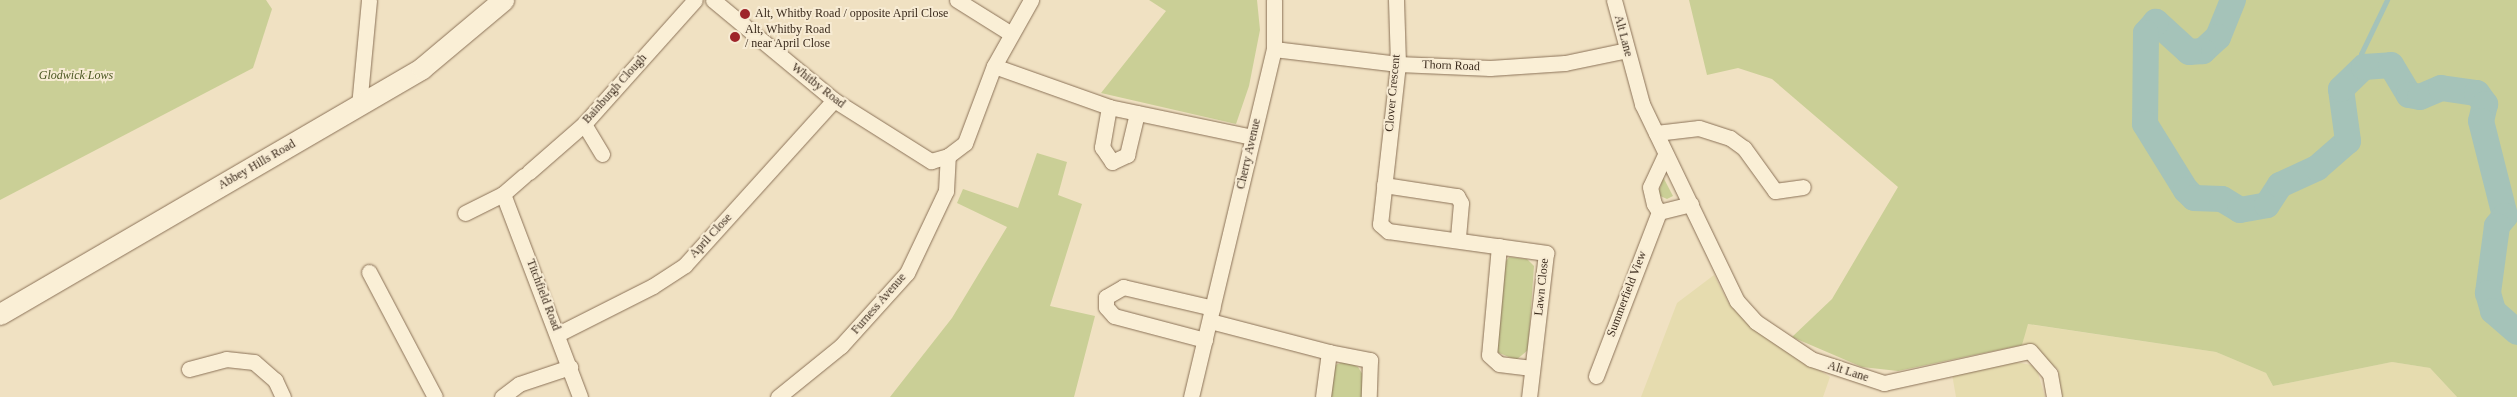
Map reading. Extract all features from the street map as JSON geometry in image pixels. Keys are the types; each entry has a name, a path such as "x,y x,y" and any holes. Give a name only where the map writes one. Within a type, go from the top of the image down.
{"main road":[{"name":"Abbey Hills Road","path":"0,314 422,68 503,0"}],"street":[{"path":"359,106 369,0"},
{"name":"Bainburgh Clough","path":"465,213 503,194 584,124 695,0"},
{"name":"Whitby Road","path":"713,0 834,100 932,161 948,156"},
{"path":"957,0 1010,34"},
{"name":"Cherry Avenue","path":"1191,397 1274,49 1274,0"},
{"name":"Clover Crescent","path":"1384,185 1398,64 1396,0"},
{"name":"Alt Lane","path":"1614,0 1642,104 1737,301 1756,322 1811,358 1884,383 2030,351 2050,374 2054,397"},
{"path":"948,156 965,143 994,66 1026,2"},
{"name":"Thorn Road","path":"1274,49 1398,64 1490,68 1565,63 1627,50"},
{"path":"994,66 1109,107 1253,137"},
{"name":"April Close","path":"558,334 654,286 685,265 834,100"},
{"path":"1109,107 1102,147 1112,162 1127,154 1137,113"},
{"path":"584,124 602,154"},
{"path":"1656,133 1699,128 1730,138 1744,148 1775,190 1803,187"},
{"path":"1665,155 1650,187 1659,212 1691,204"},
{"name":"Furness Avenue","path":"778,397 841,346 907,273 946,191 948,156"},
{"path":"1384,185 1457,196 1461,203 1458,240"},
{"name":"Lawn Close","path":"1384,185 1379,219 1383,229 1546,253 1529,397"},
{"name":"Titchfield Road","path":"503,194 558,334 580,397"},
{"name":"Summerfield View","path":"1596,376 1659,212"},
{"path":"1499,246 1489,355 1499,364 1532,368"},
{"path":"369,272 435,397"},
{"path":"1204,340 1114,316 1106,306 1106,298 1123,287 1329,352 1370,360 1369,397"},
{"path":"1323,397 1329,352"},
{"path":"189,369 226,359 254,362 275,380 283,397"},
{"path":"502,397 519,384 570,367"}],"shaded area":[{"path":"1714,275 1728,302 1750,325 1830,377 1823,397 1641,397 1677,303"},
{"path":"2027,324 2216,352 2266,373 2273,386 2392,362 2430,368 2457,397 2062,397 2058,369 2022,345"},
{"path":"2010,361 2036,366 2045,397 1956,397 1952,374"}],"green space":[{"name":"Glodwick Lows","path":"0,0 266,0 272,9 253,68 0,200"},
{"path":"1149,0 1257,0 1260,30 1249,86 1236,124 1101,93 1166,11"},
{"path":"1689,0 2517,0 2517,397 2457,397 2430,368 2392,362 2273,386 2266,373 2216,352 2028,324 2022,345 1898,371 1862,367 1792,337 1832,299 1898,187 1772,79 1738,68 1707,75"},
{"path":"1037,153 1067,162 1058,195 1082,204 1050,306 1095,316 1074,397 890,397 952,318 1007,227 957,203 963,189 1018,208"},
{"path":"1663,177 1673,196 1667,199 1658,195"},
{"path":"1509,257 1527,259 1534,266 1528,350 1516,360 1497,352 1494,340 1503,265"},
{"path":"1345,361 1358,367 1363,375 1362,397 1329,397 1333,366"}],"waterway":[{"path":"2233,0 2218,37 2203,51 2189,52 2156,22 2146,33 2145,124 2186,190 2194,198 2222,199 2240,210 2267,205 2280,185 2317,168 2348,141 2341,89 2364,67 2391,65 2409,95 2420,97 2441,88 2477,93 2485,104 2481,121 2505,216 2497,226 2488,293 2493,311 2517,332"},
{"path":"2364,67 2361,54 2387,0"}],"place":[{"name":"Alt, Whitby Road / opposite April Close","path":"745,14"},
{"name":"Alt, Whitby Road / near April Close","path":"735,37"}]}
